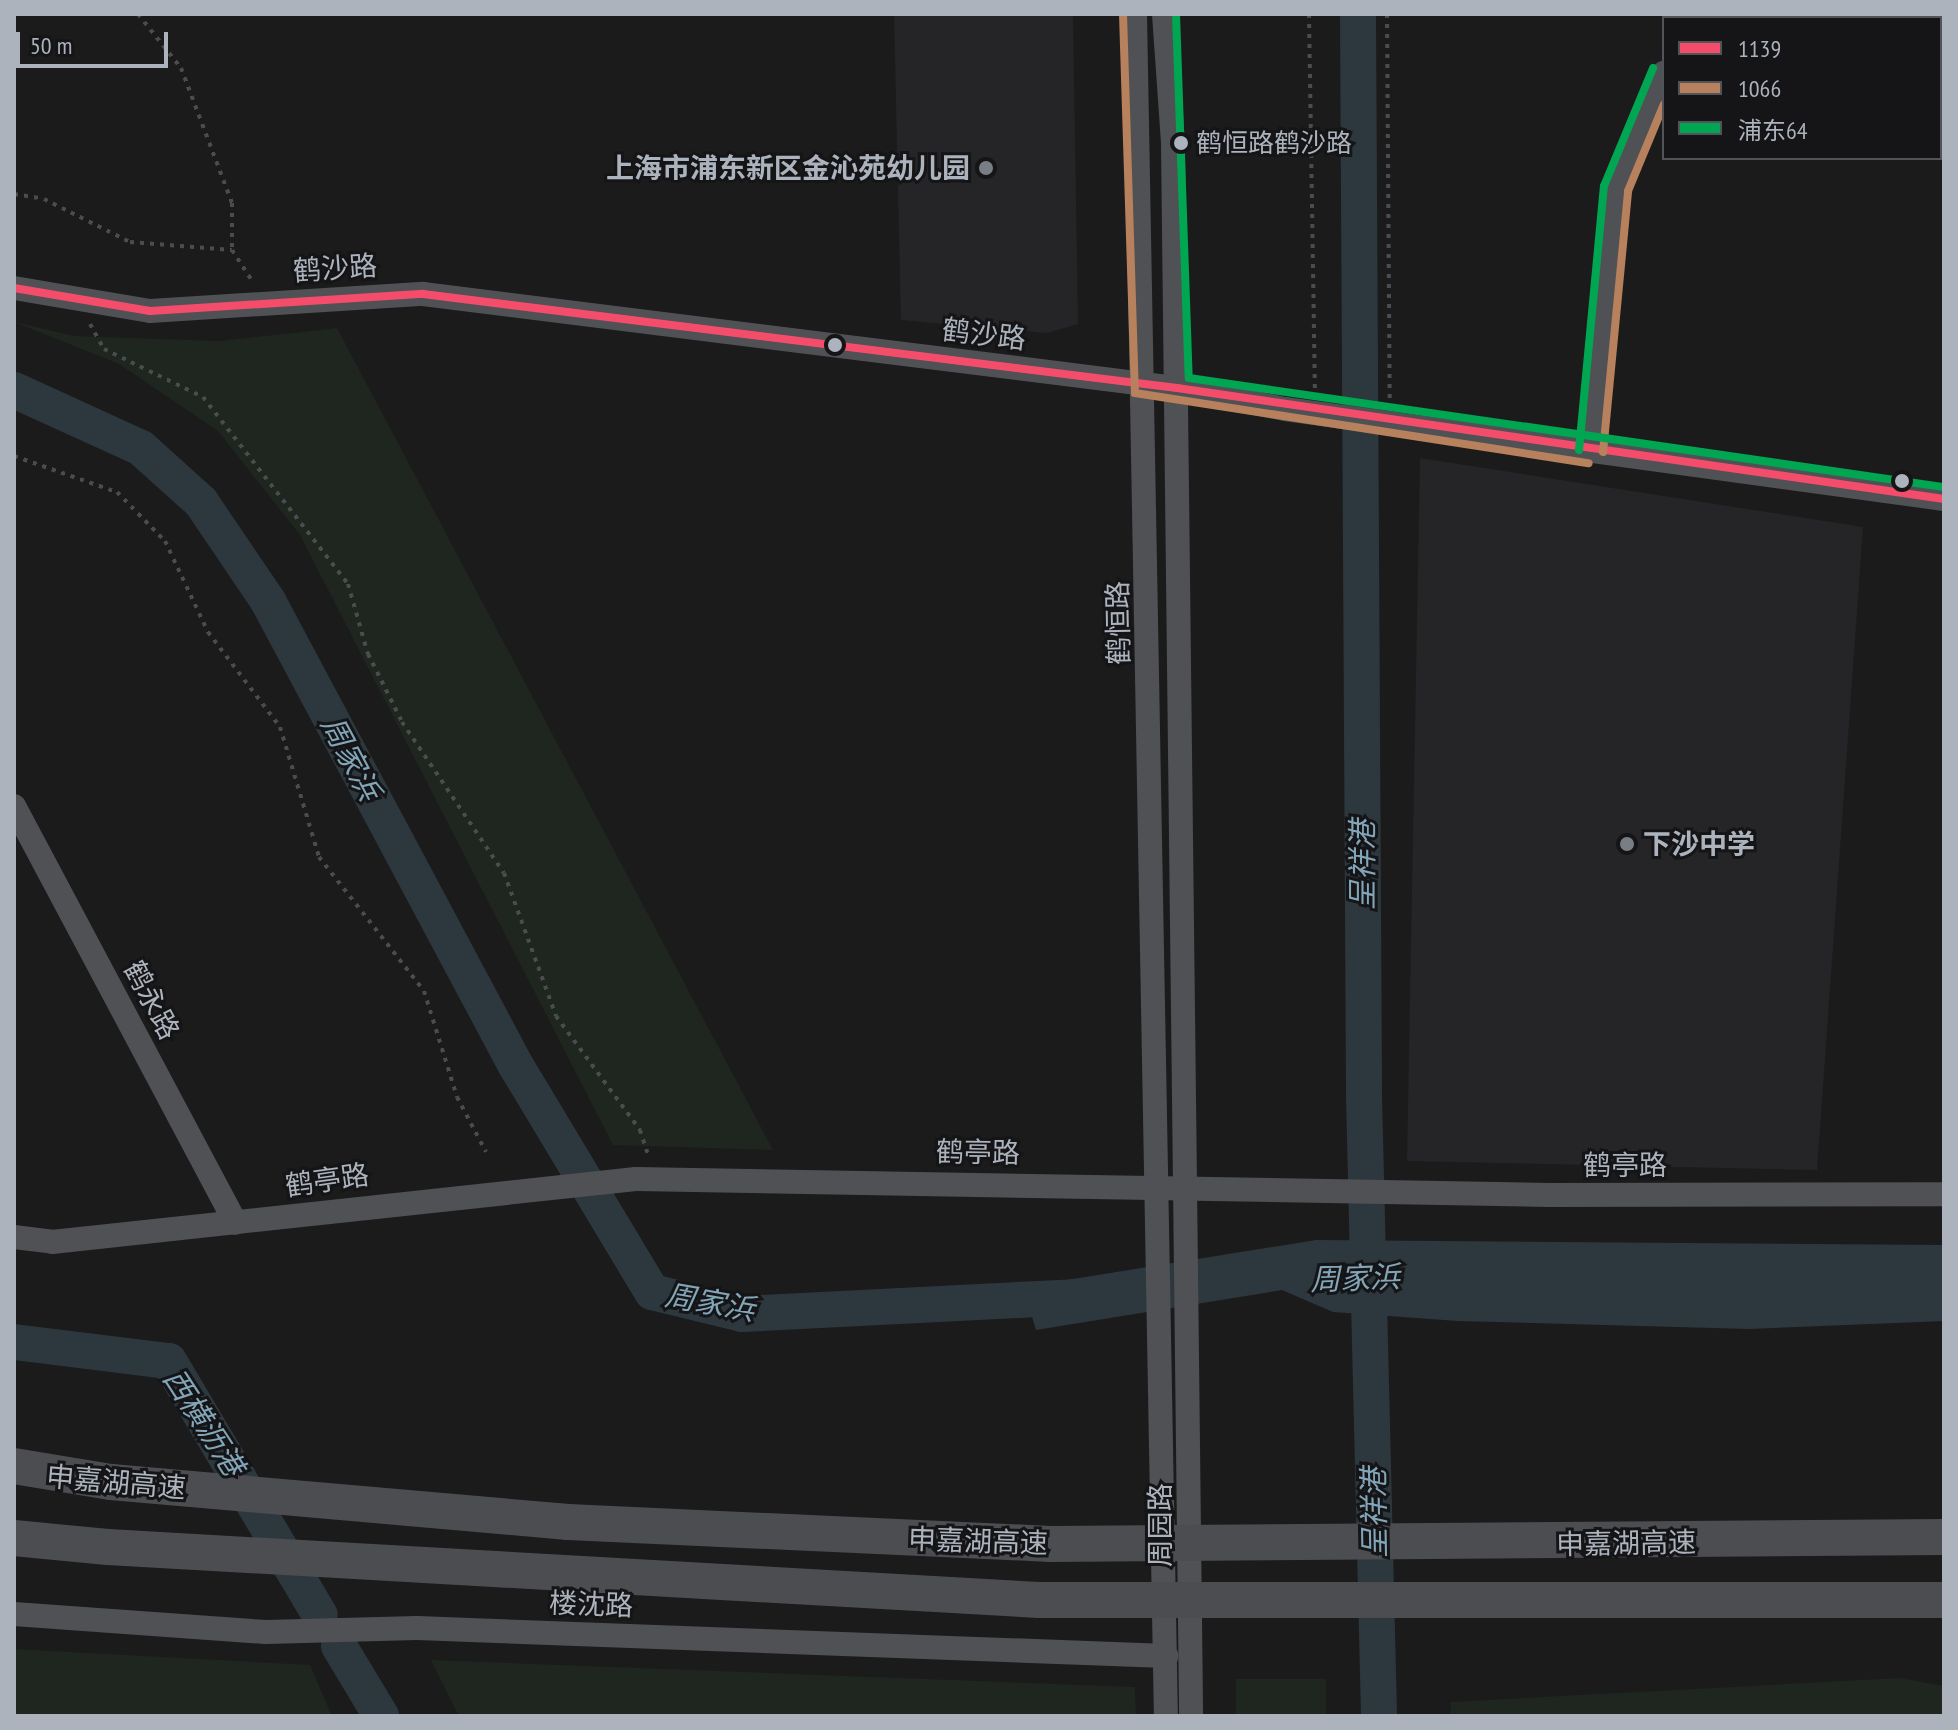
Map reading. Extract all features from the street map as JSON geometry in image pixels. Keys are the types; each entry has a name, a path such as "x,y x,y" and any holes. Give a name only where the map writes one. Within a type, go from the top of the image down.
{"highway":[{"name":"申嘉湖高速","path":"14,1469 111,1482 568,1522 1050,1544 1944,1537"},
{"name":"申嘉湖高速","path":"14,1538 108,1547 1039,1600 1944,1600"}],"street":[{"name":"鹤恒路","path":"1135,14 1160,1232"},
{"path":"1164,14 1177,388 1187,1185"},
{"path":"1591,451 1616,188 1662,78"},
{"name":"鹤沙路","path":"14,288 150,311 423,294 1177,388 1285,409 1944,499"},
{"name":"鹤永路","path":"14,806 236,1223"},
{"name":"鹤亭路","path":"14,1237 52,1242 537,1187 646,1179 1160,1184 1422,1192 1944,1194"},
{"name":"周园路","path":"1187,1185 1191,1716"},
{"name":"周园路","path":"1160,1232 1166,1716"},
{"name":"楼沈路","path":"14,1614 266,1632 417,1628 1166,1656"}],"path":[{"path":"138,14 181,68 215,147 232,203 232,250 267,304"},
{"path":"1309,14 1316,413"},
{"path":"1387,14 1390,423"},
{"path":"14,194 44,199 130,242 232,250"},
{"path":"77,299 104,349 203,397 348,584 368,654 402,722 504,873 556,1016 640,1130 646,1179"},
{"path":"14,456 117,492 165,541 208,632 280,727 319,857 424,991 457,1097 486,1152"}],"shaded area":[{"name":"上海市浦东新区金沁苑幼儿园","path":"894,14 1073,16 1078,324 1047,333 901,320"},
{"path":"14,322 74,336 219,341 337,328 773,1150 613,1145 300,535 218,431 119,364"},
{"name":"下沙中学","path":"1420,458 1863,527 1817,1170 1407,1161"},
{"path":"14,1649 310,1665 332,1716 14,1716"},
{"path":"431,1660 1135,1687 1136,1716 459,1716"},
{"path":"1900,1678 1944,1686 1944,1716 1450,1716 1451,1702"},
{"path":"1236,1679 1326,1679 1326,1716 1236,1716"}],"water":[{"path":"1316,1240 1944,1245 1944,1321 1749,1329 1458,1321 1333,1312 1282,1290 1036,1330 1023,1287"}],"waterway":[{"name":"呈祥港","path":"1358,14 1364,1096 1379,1716"},
{"name":"周家浜","path":"14,390 141,448 201,502 268,601 515,1064 652,1292 742,1314 1076,1297"},
{"name":"西横沥港","path":"14,1342 169,1361 320,1615"},
{"name":"西横沥港","path":"339,1646 381,1716"}],"transit line":[{"name":"1066","path":"1123,14 1135,393 1589,463"},
{"name":"浦东64","path":"1176,14 1189,378 1944,487"},
{"name":"浦东64","path":"1579,450 1604,186 1653,68"},
{"name":"1066","path":"1603,452 1628,191 1662,109"},
{"name":"1139","path":"14,288 150,311 423,294 1177,388 1944,499"}],"place":[{"name":"鹤恒路鹤沙路","path":"1181,143"},
{"name":"上海市浦东新区金沁苑幼儿园","path":"986,168"},
{"name":"下沙中学","path":"1627,844"}]}
